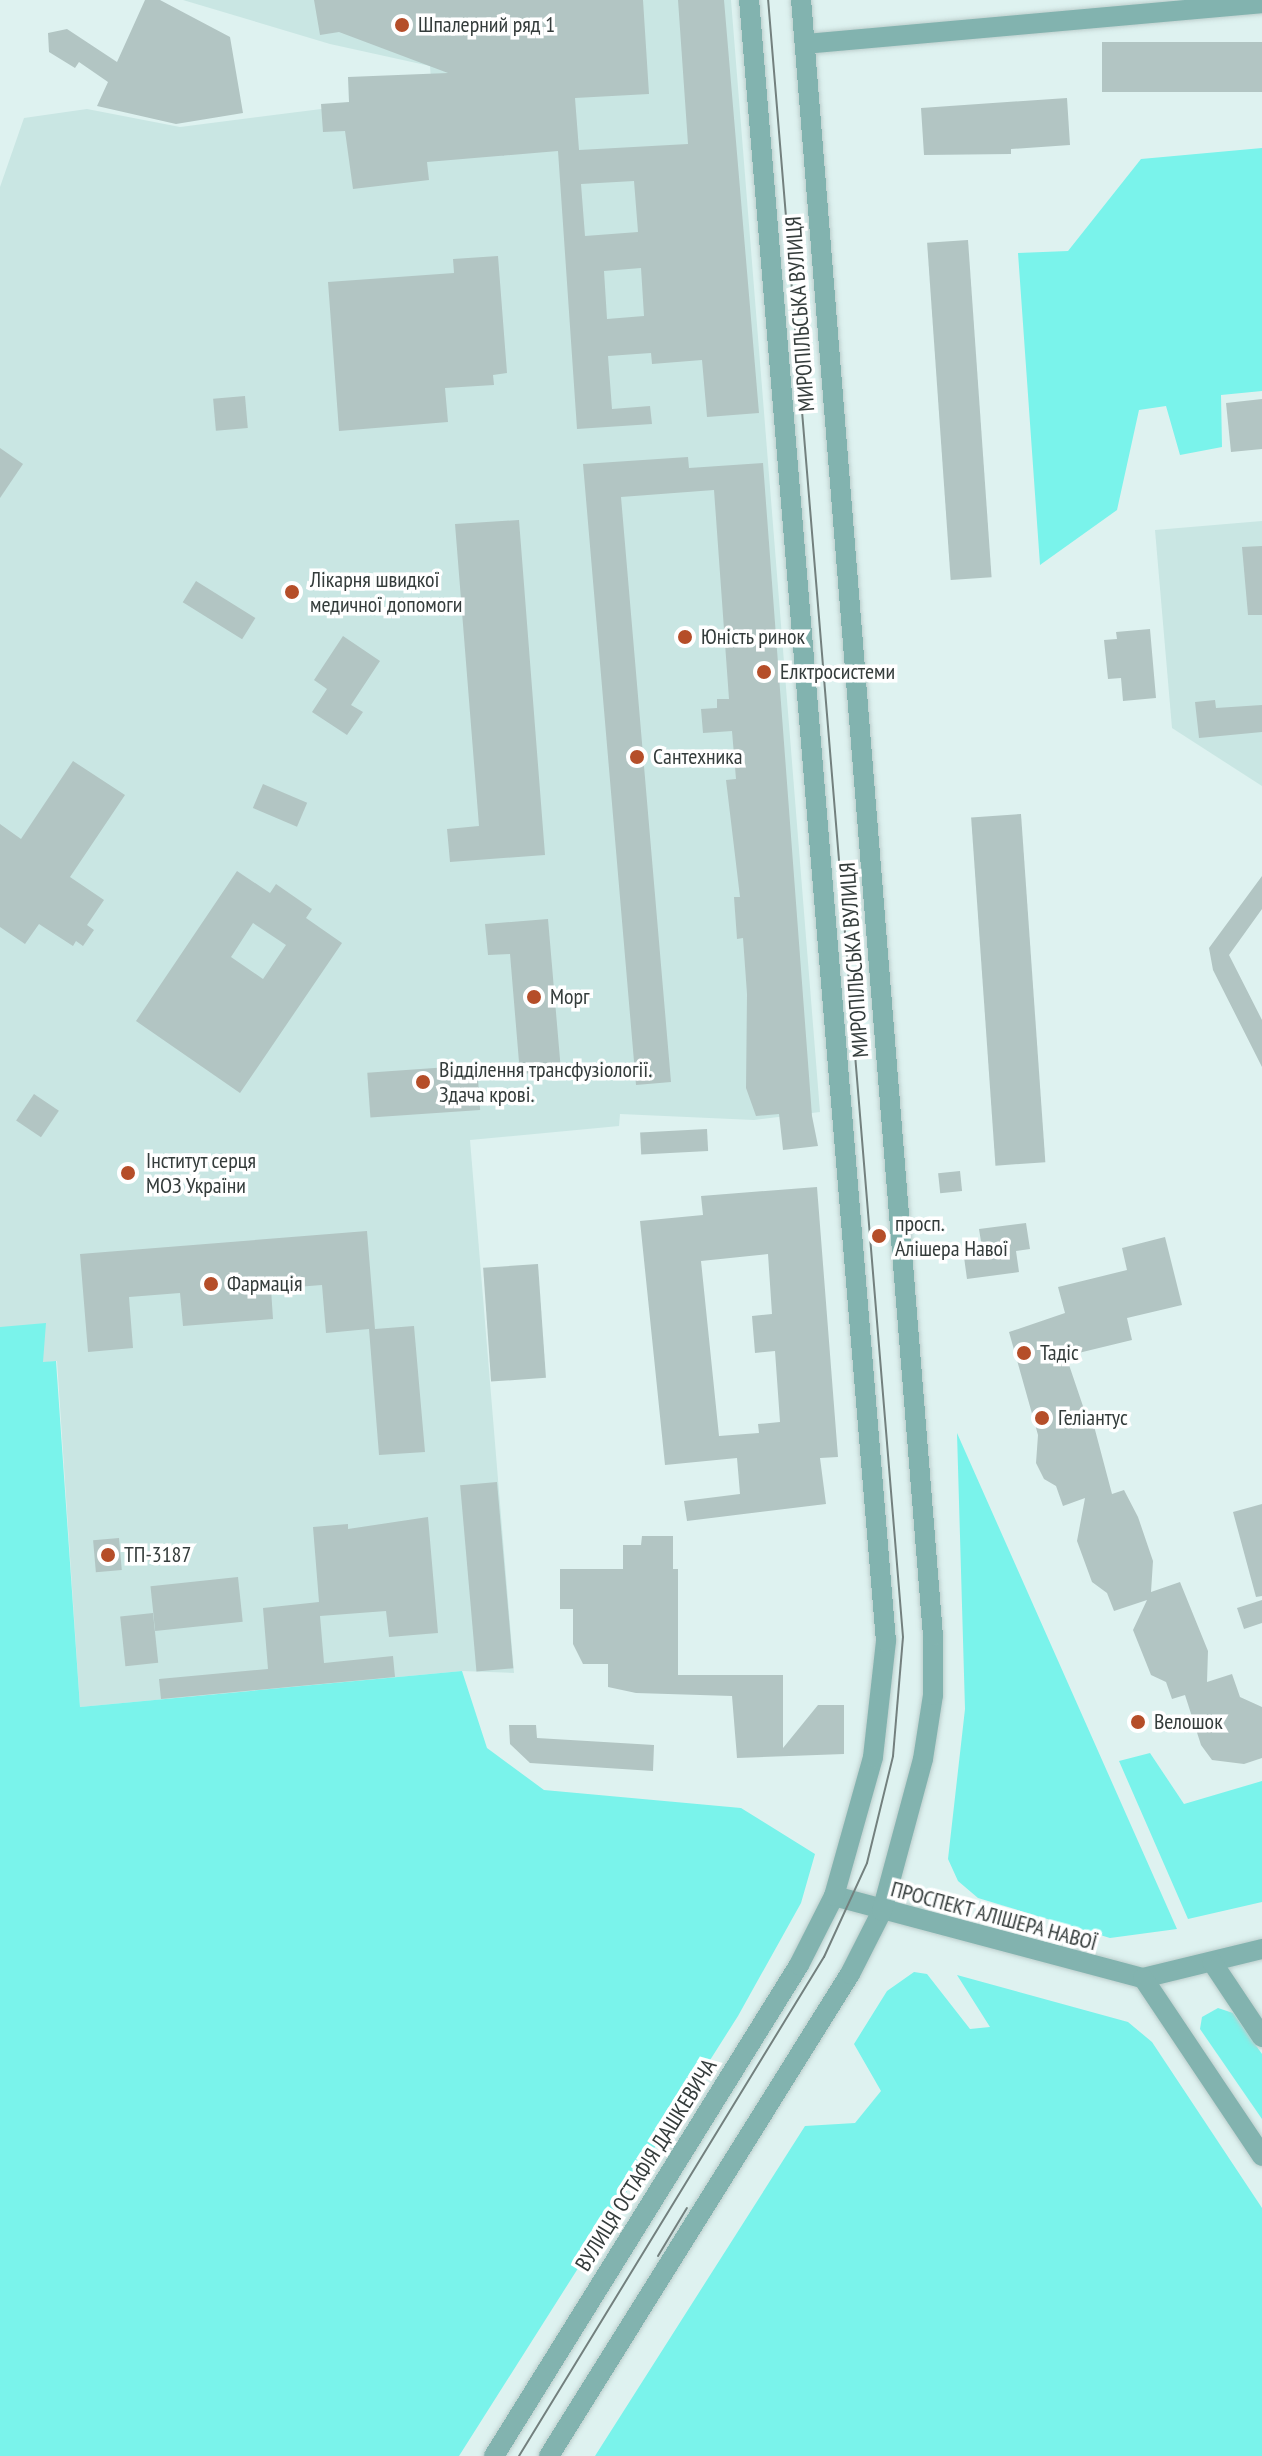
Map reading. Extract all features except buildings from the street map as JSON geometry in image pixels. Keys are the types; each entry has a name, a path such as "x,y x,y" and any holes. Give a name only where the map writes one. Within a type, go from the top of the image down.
{"street":[{"name":"МИРОПІЛЬСЬКА ВУЛИЦЯ","path":"749,0 886,1641 873,1757 834,1896"},
{"name":"МИРОПІЛЬСЬКА ВУЛИЦЯ","path":"801,0 933,1636 933,1695 923,1759 882,1911"},
{"path":"805,44 1262,3"},
{"name":"ПРОСПЕКТ АЛІШЕРА НАВОЇ","path":"834,1896 1143,1978 1262,1949"},
{"name":"ВУЛИЦЯ ОСТАФІЯ ДАШКЕВИЧА","path":"494,2456 799,1965 834,1896"},
{"path":"549,2456 843,1987 882,1911"},
{"path":"1212,1962 1262,2037"},
{"path":"1143,1978 1262,2156"}],"shaded area":[{"path":"183,0 731,0 820,1112 754,1120 620,1114 619,1126 470,1140 514,1673 462,1671 80,1707 57,1361 0,1367 0,187 24,118 87,109 180,127 432,95 430,66 330,44"},
{"path":"1262,148 1262,391 1221,395 1222,447 1180,455 1166,406 1139,410 1117,510 1040,565 1018,253 1068,251 1141,159"},
{"path":"1262,521 1262,786 1172,728 1155,530"},
{"path":"46,1323 43,1362 56,1361 80,1707 462,1671 487,1748 544,1790 741,1808 815,1854 801,1903 738,2016 459,2456 0,2456 0,1327"},
{"path":"957,1433 1177,1929 1110,1938 978,1898 958,1881 948,1859 965,1709"},
{"path":"1150,1753 1184,1804 1262,1781 1262,1902 1188,1919 1119,1761"},
{"path":"914,1972 927,1974 970,2029 990,2027 957,1975 1128,2022 1152,2042 1262,2208 1262,2456 595,2456 805,2126 855,2123 881,2091 854,2044 887,1991"},
{"path":"1218,2008 1233,2013 1262,2054 1262,2119 1200,2029 1202,2017"}],"tram line":[{"path":"519,2456 824,1957 867,1863 893,1756 903,1637 768,0"},
{"path":"658,2256 687,2208"}],"place":[{"name":"Шпалерний ряд 1","path":"402,25"},
{"name":"Лікарня швидкої медичної допомоги","path":"292,592"},
{"name":"Юність ринок","path":"685,637"},
{"name":"Елктросистеми","path":"764,672"},
{"name":"Сантехника","path":"637,757"},
{"name":"Морг","path":"534,997"},
{"name":"Відділення трансфузіології. Здача крові.","path":"423,1082"},
{"name":"Інститут серця МОЗ України","path":"128,1173"},
{"name":"просп. Алішера Навої","path":"879,1236"},
{"name":"Фармація","path":"211,1284"},
{"name":"Тадіс","path":"1024,1353"},
{"name":"Геліантус","path":"1042,1418"},
{"name":"ТП-3187","path":"108,1555"},
{"name":"Велошок","path":"1138,1722"}]}
